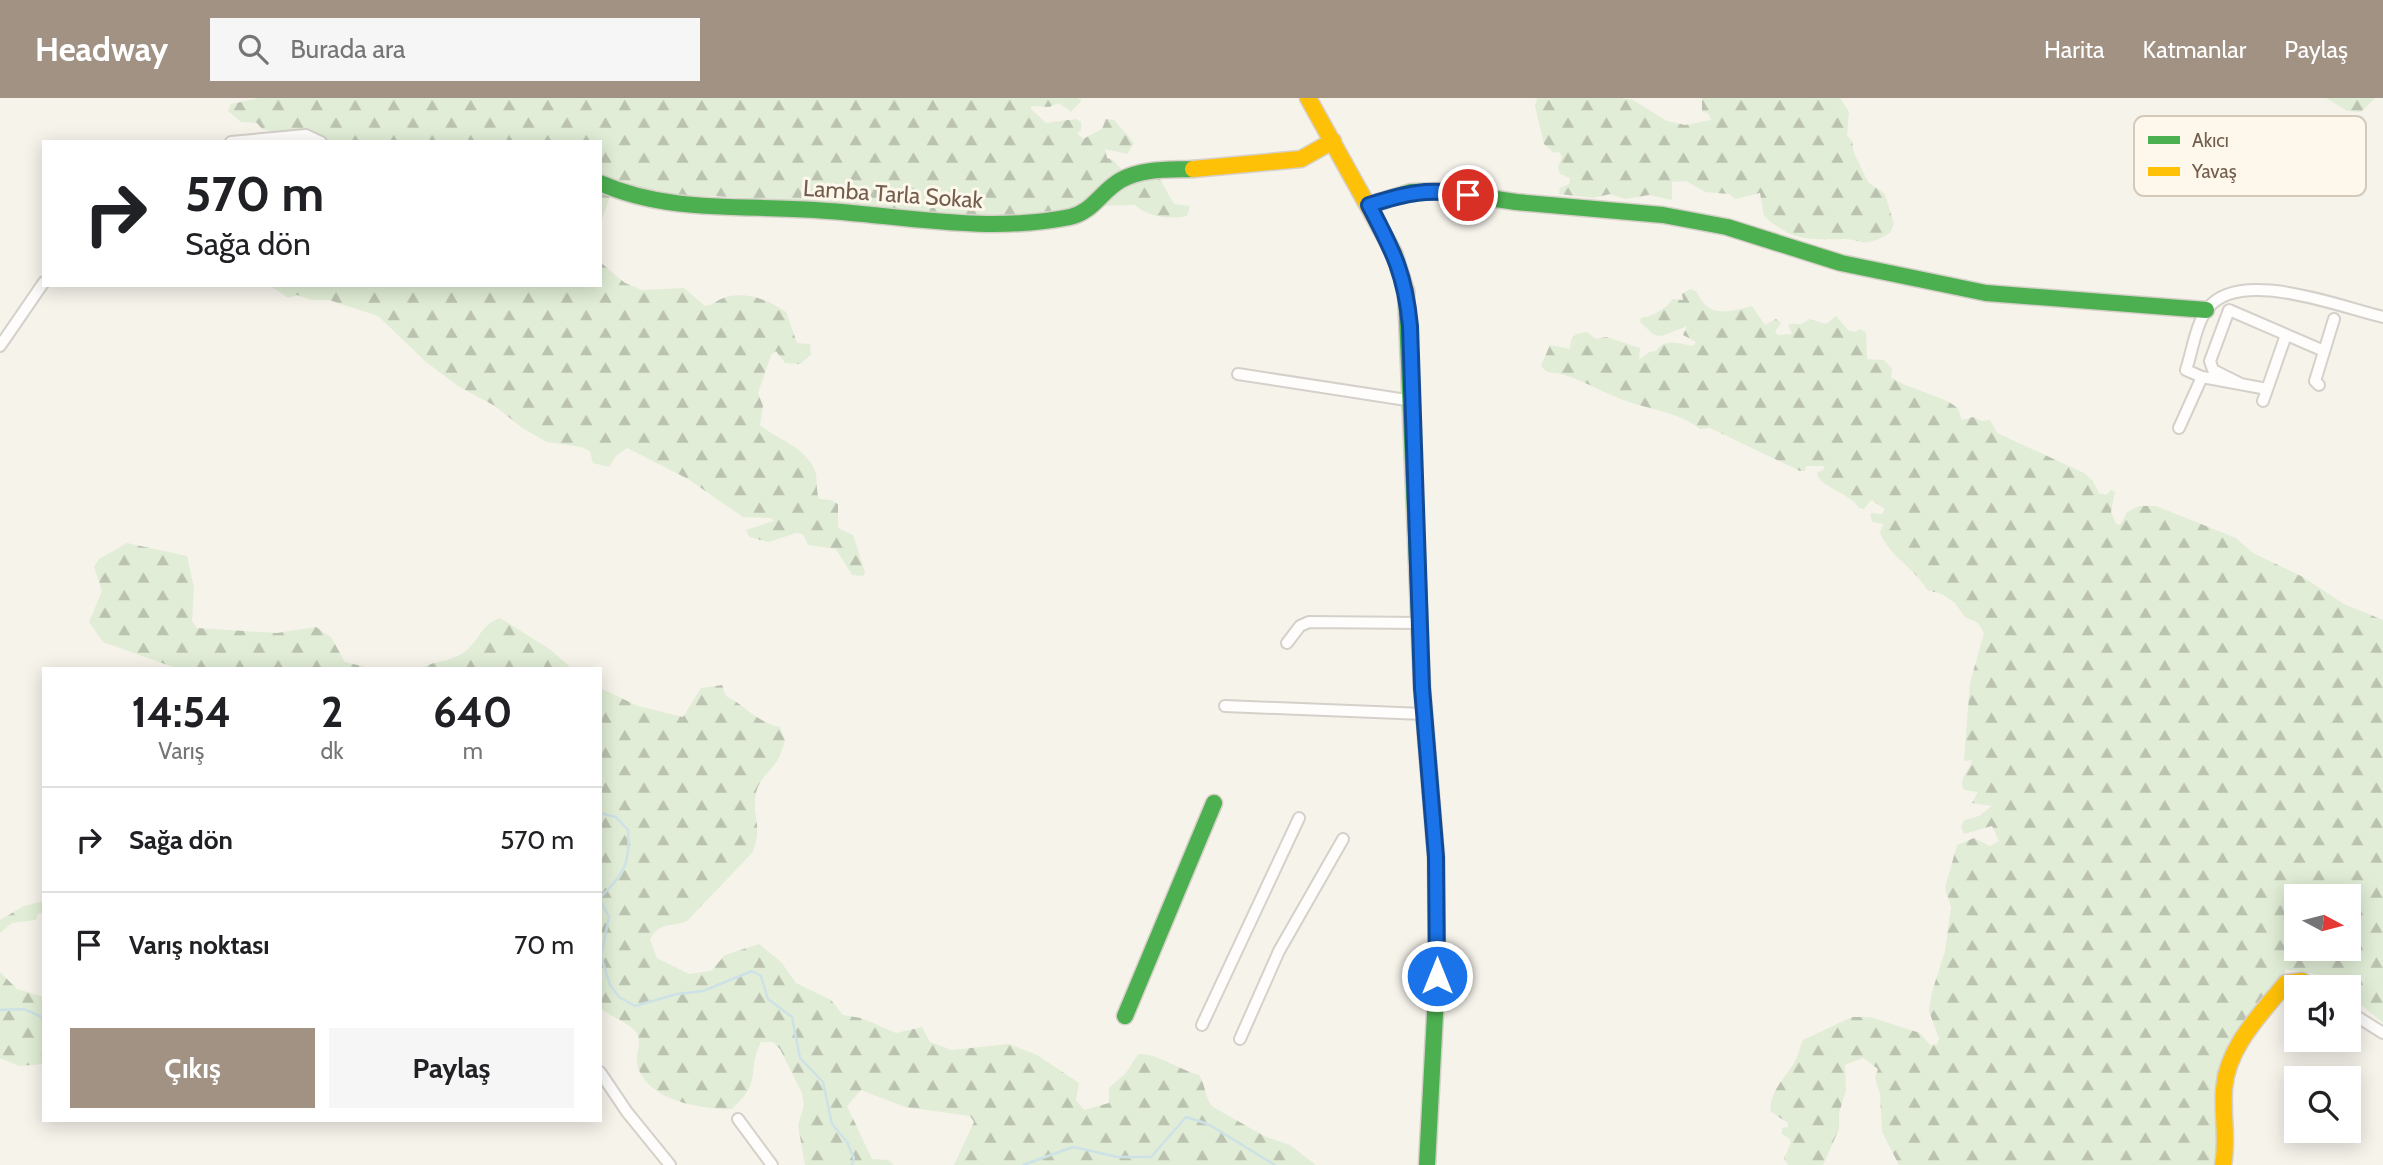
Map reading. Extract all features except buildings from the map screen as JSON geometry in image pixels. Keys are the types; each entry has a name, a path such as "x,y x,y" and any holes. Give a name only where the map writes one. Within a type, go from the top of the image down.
{"street":[{"path":"1308,98 1394,253 1406,287 1413,401 1424,714 1436,857 1437,976 1427,1165"},
{"path":"252,140 306,135 317,140"},
{"name":"Lamba Tarla Sokak","path":"602,184 629,196 660,203 817,210 975,225 1071,217 1089,210 1119,181 1144,171 1228,168 1301,159 1333,141"},
{"path":"1369,205 1411,192 1443,191 1516,202 1663,215 1727,227 1841,262 1986,293 2206,310"},
{"path":"0,346 42,285"},
{"path":"2267,389 2202,377 2186,370 2206,310 2222,295 2264,288 2383,317"},
{"path":"2241,384 2213,370 2210,361 2229,310 2324,351"},
{"path":"2319,385 2315,381 2334,319"},
{"path":"2263,401 2286,335"},
{"path":"1238,374 1413,401"},
{"path":"2179,428 2202,377"},
{"path":"1287,643 1300,625 1309,622 1420,623"},
{"path":"1224,706 1424,714"},
{"path":"1125,1016 1214,803"},
{"path":"1202,1025 1299,818"},
{"path":"1240,1039 1279,951 1343,839"},
{"path":"2223,1165 2227,1148 2224,1088 2228,1063 2284,986"},
{"path":"2361,1019 2383,1033"},
{"path":"602,1075 627,1112 670,1165"},
{"path":"738,1119 772,1165"}],"green space":[{"path":"259,98 1077,98 1082,100 1071,112 1059,103 1049,107 1031,106 1031,109 1046,123 1076,119 1081,122 1081,131 1077,133 1083,139 1102,129 1106,119 1114,120 1134,143 1127,154 1105,149 1107,158 1113,160 1123,171 1160,179 1174,204 1190,206 1187,216 1174,218 1153,215 1135,205 1091,206 1002,217 939,215 840,203 666,196 630,188 622,182 614,185 602,219 602,140 264,140 273,136 271,131 262,129 257,123 241,122 228,111 231,104"},
{"path":"1537,98 1633,100 1667,121 1685,125 1711,120 1708,113 1702,112 1702,98 1840,98 1849,112 1847,136 1852,141 1854,153 1868,182 1885,194 1894,224 1890,233 1870,242 1800,237 1783,230 1764,216 1760,193 1735,199 1729,194 1705,192 1686,181 1672,182 1672,200 1649,195 1625,199 1610,194 1593,198 1559,194 1560,188 1569,184 1570,178 1560,174 1558,167 1562,157 1559,152 1554,153 1544,144 1535,106"},
{"path":"2326,98 2375,98 2361,112 2347,111"},
{"path":"602,264 625,283 642,290 684,288 705,306 737,295 771,303 786,312 797,343 810,344 811,355 800,364 785,363 776,351 771,355 758,393 763,406 760,425 795,447 813,466 819,499 838,504 838,528 853,535 865,573 863,576 852,575 836,549 808,545 803,534 796,533 769,542 749,537 746,530 774,521 771,518 743,517 688,479 627,448 616,456 609,467 593,463 590,451 581,447 547,442 522,428 495,406 458,386 426,362 378,316 329,300 312,300 297,295 288,298 272,287 602,287"},
{"path":"1690,289 1696,291 1706,306 1719,311 1752,306 1765,325 1776,319 1781,323 1775,332 1778,335 1792,334 1788,324 1802,324 1809,319 1826,324 1836,316 1849,331 1856,332 1859,329 1866,332 1867,359 1884,360 1892,369 1891,377 1897,381 1954,405 1962,420 1973,417 1982,421 1990,420 1997,433 2084,473 2093,481 2099,493 2106,495 2111,490 2115,492 2111,512 2116,524 2120,525 2127,512 2139,506 2156,506 2236,538 2253,553 2303,577 2344,604 2383,620 2383,1023 2361,1006 2361,975 2320,975 2285,969 2284,978 2231,1050 2230,1165 1899,1165 1882,1132 1880,1094 1875,1078 1878,1069 1863,1058 1845,1065 1846,1091 1839,1113 1839,1129 1823,1165 1788,1165 1784,1158 1791,1143 1789,1138 1782,1134 1782,1128 1788,1127 1788,1123 1771,1112 1771,1105 1775,1092 1795,1061 1803,1040 1852,1017 1870,1017 1920,1033 1930,1045 1937,1044 1939,1039 1929,1011 1945,951 1951,907 1945,888 1957,845 1974,838 1990,846 1999,841 1992,826 1964,834 1961,827 1964,820 1979,816 1992,806 1972,803 1978,792 1964,790 1962,785 1972,760 1964,761 1970,683 1984,633 1978,623 1965,617 1955,603 1942,594 1927,590 1890,549 1880,533 1883,524 1872,522 1870,513 1882,514 1885,509 1871,500 1864,509 1859,508 1819,478 1817,473 1824,469 1824,466 1806,466 1805,471 1800,471 1710,428 1700,429 1675,416 1621,399 1573,378 1549,372 1541,366 1550,345 1570,349 1571,340 1576,334 1587,332 1596,339 1606,337 1640,348 1639,360 1664,344 1693,346 1696,342 1683,335 1687,326 1662,336 1654,335 1640,322 1641,318 1663,309 1672,299 1683,300 1682,294"},
{"path":"127,543 187,556 194,588 192,621 197,628 277,633 316,627 331,637 345,662 366,667 173,667 103,642 89,622 102,591 94,567 99,559"},
{"path":"500,618 551,650 570,667 423,667 463,653 493,621"},
{"path":"722,685 726,696 765,722 780,727 785,740 778,759 757,788 757,836 752,853 687,921 661,927 653,934 650,940 657,958 689,974 711,971 725,955 759,944 781,962 796,983 831,1000 843,1015 861,1018 896,1033 922,1027 930,1042 952,1050 1009,1044 1037,1055 1079,1083 1076,1100 1084,1110 1109,1103 1109,1088 1126,1073 1138,1054 1153,1056 1199,1075 1213,1107 1266,1137 1290,1145 1316,1165 954,1165 974,1122 970,1116 905,1107 861,1090 847,1106 872,1159 888,1160 894,1165 805,1165 798,1125 804,1106 802,1093 780,1049 773,1042 761,1042 748,1090 732,1109 691,1105 651,1087 642,1077 637,1064 639,1040 636,1032 602,1009 602,689 638,706 683,717 701,688"},
{"path":"42,902 42,913 38,914 36,920 12,923 0,933 0,920 24,906"},
{"path":"0,972 17,989 42,996 42,1064 19,1066 0,1058"}],"waterway":[{"path":"602,814 616,817 628,830 629,841 624,868 602,896"},
{"path":"602,904 609,917 602,951"},
{"path":"602,959 610,985 619,997 635,1006 677,994 703,991 752,971 761,976 768,999 792,1017 800,1058 823,1082 832,1124 847,1142 854,1158 852,1165"},
{"path":"0,1010 24,1009 42,1017"},
{"path":"1023,1165 1073,1147 1118,1157 1151,1157 1186,1117 1208,1124 1275,1165"}],"traffic: fast":[{"path":"602,184 625,193 652,199 705,206 815,210 943,222 1006,224 1038,222 1078,214 1121,180 1138,173 1193,169"},
{"path":"1369,205 1411,192 1443,191 1516,202 1663,215 1727,227 1841,263 1986,293 2206,310"},
{"path":"1406,291 1422,688 1436,857 1437,976 1427,1165"},
{"path":"1125,1016 1214,803"}],"traffic: slow":[{"path":"1308,98 1394,253 1406,291"},
{"path":"1193,169 1301,159 1333,141"},
{"path":"2223,1165 2224,1089 2231,1059 2256,1019 2284,985"}],"route":[{"path":"1437,976 1436,857 1422,688 1410,326 1406,287 1394,253 1369,205 1411,192 1443,191 1468,195"}]}
